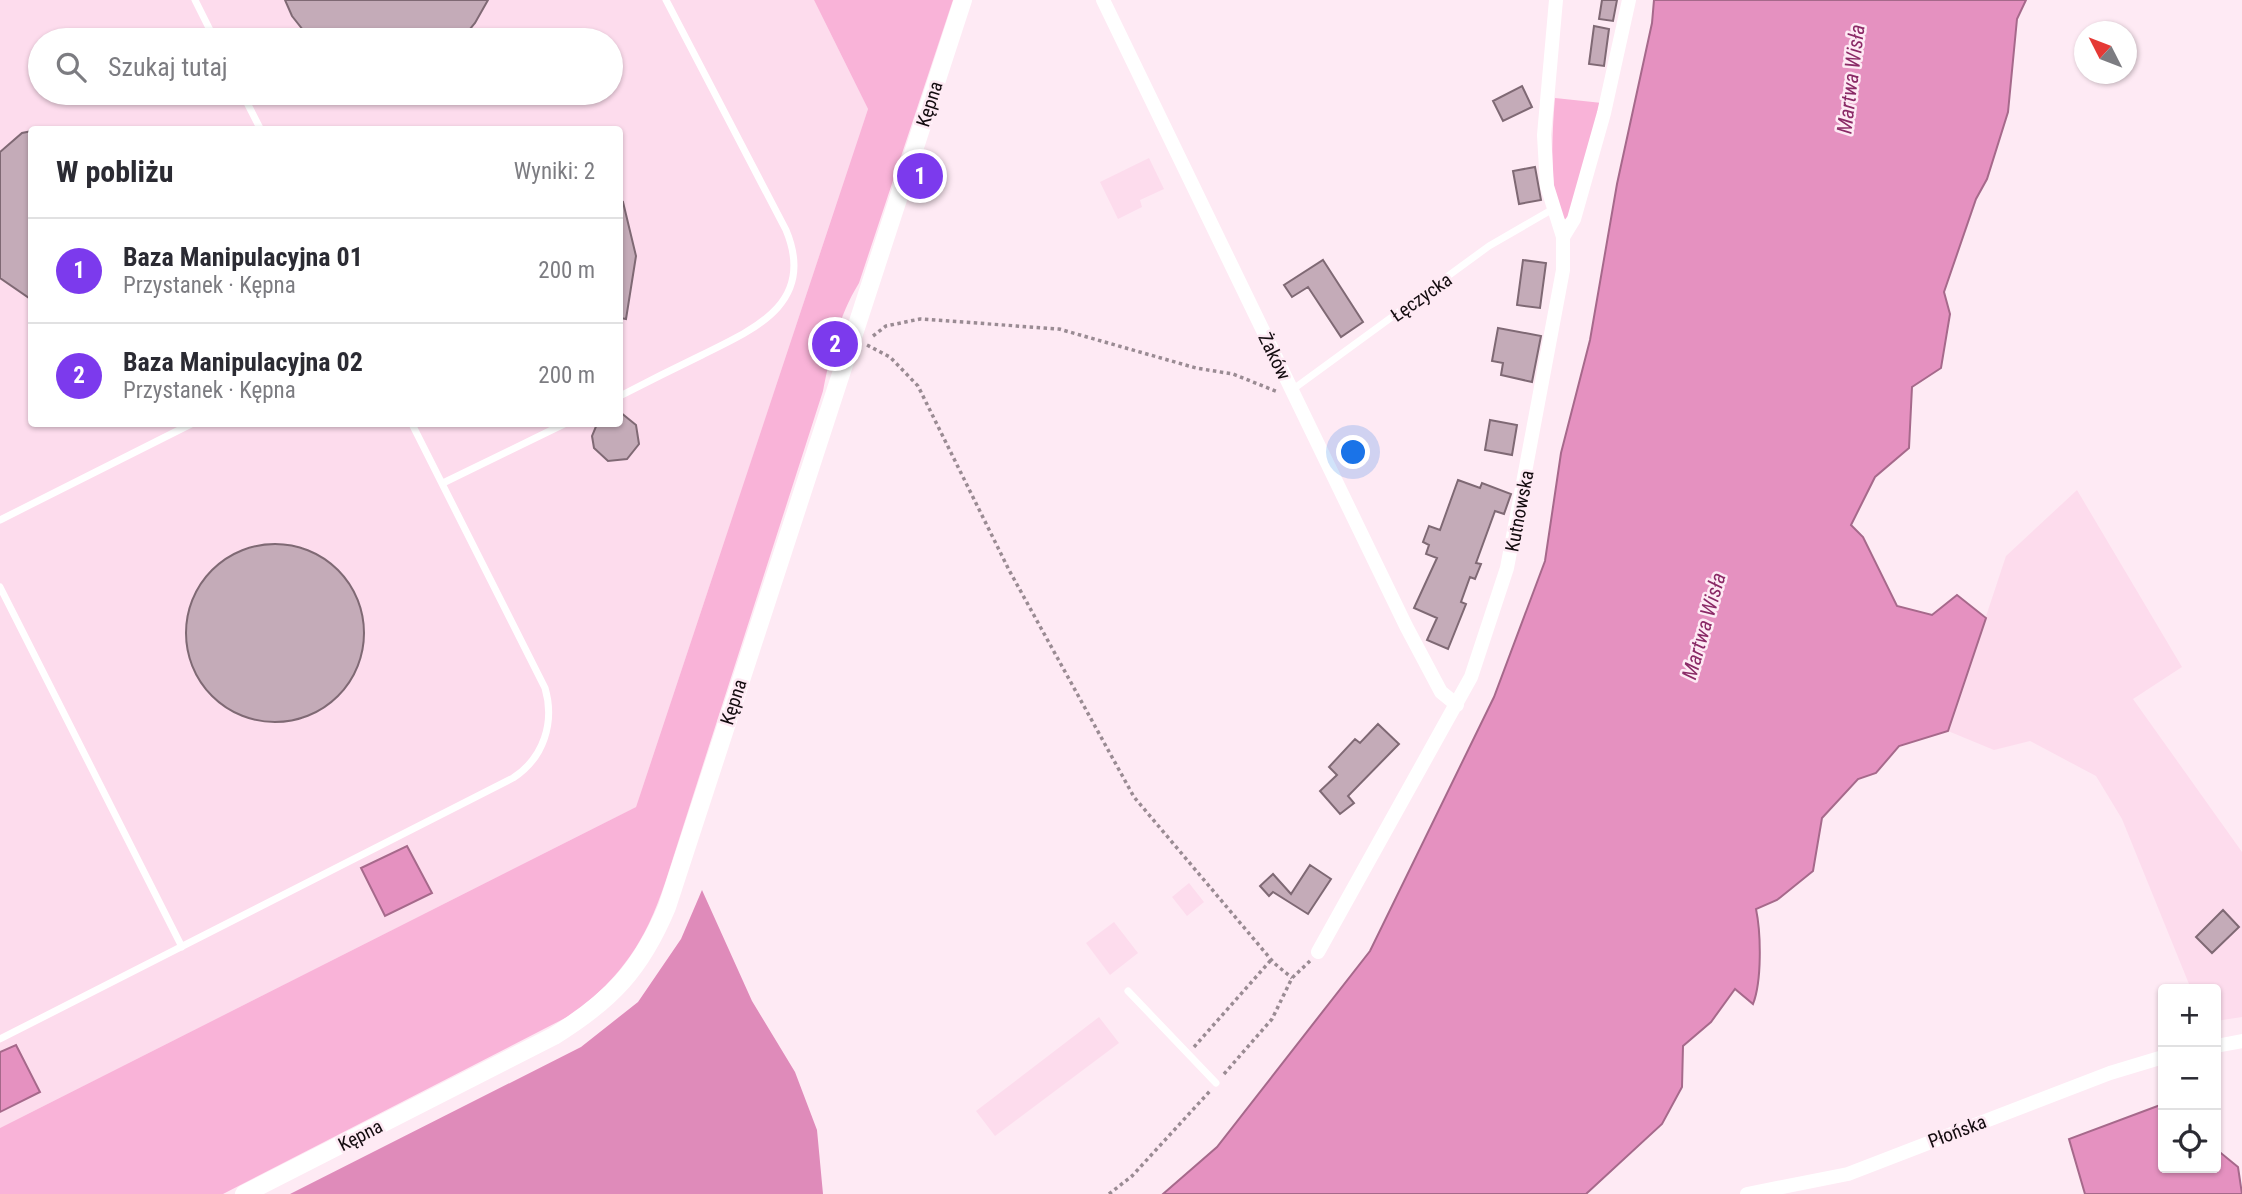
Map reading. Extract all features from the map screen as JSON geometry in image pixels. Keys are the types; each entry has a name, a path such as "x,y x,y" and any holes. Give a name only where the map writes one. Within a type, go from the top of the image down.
{"street":[{"name":"Kępna","path":"244,1194 554,1036 590,1014 620,987 639,964 667,906 963,0"},
{"name":"Żaków","path":"1103,0 1434,681 1441,692 1457,705"},
{"path":"1556,0 1544,135 1547,186 1563,237"},
{"name":"Kutnowska","path":"1318,952 1471,677 1507,568 1563,270 1563,237 1574,219 1604,113 1629,0"},
{"path":"2221,1045 2242,1041"},
{"name":"Płońska","path":"1747,1194 1848,1174 2110,1073 2158,1059"}],"lane":[{"path":"195,0 209,28"},
{"path":"623,394 765,322 783,300 795,272 796,260 786,230 666,0"},
{"path":"248,105 259,126"},
{"name":"Łęczycka","path":"1292,390 1489,246 1553,209"},
{"path":"0,520 185,427"},
{"path":"0,1039 513,778 523,771 538,753 549,721 545,688 414,427"},
{"path":"443,484 558,427"},
{"path":"0,587 182,947"},
{"path":"1128,991 1216,1083"}],"path":[{"path":"1292,390 1278,393 1233,374 1196,368 1059,329 920,319 886,326 862,343 890,357 918,387 1009,570 1134,797 1271,960 1292,978 1318,952"},
{"path":"1188,1054 1271,960"}],"shaded area":[{"path":"0,0 814,0 868,109 636,807 0,1128"},
{"path":"814,0 953,0 859,283 836,335 823,391 665,883 649,923 630,956 606,985 573,1014 223,1194 0,1194 0,1128 636,807 868,109"},
{"path":"1555,98 1602,103 1568,218 1565,219 1559,211 1553,181"},
{"path":"1149,158 1164,189 1140,200 1142,207 1118,219 1100,182"},
{"path":"2077,490 2182,667 2133,699 2242,852 2242,1017 2221,1020 2221,984 2189,984 2122,819 2096,776 2030,741 1994,750 1948,731 2006,556"},
{"path":"1189,883 1204,902 1187,916 1172,897"},
{"path":"702,890 752,1001 795,1072 817,1130 823,1194 290,1194 581,1047 638,1002 681,939"},
{"path":"1114,922 1138,953 1110,975 1086,943"},
{"path":"1099,1017 1119,1043 995,1136 976,1111"}],"water":[{"name":"Martwa Wisła","path":"1654,0 2026,0 2017,19 2008,112 1987,179 1976,199 1944,292 1950,314 1941,368 1912,387 1909,448 1875,477 1851,525 1863,537 1897,606 1932,615 1957,595 1986,618 1948,731 1899,746 1876,773 1858,779 1822,818 1813,871 1777,900 1756,909 1760,957 1753,1004 1735,989 1711,1022 1683,1046 1682,1087 1662,1124 1586,1194 1163,1194 1217,1147 1370,951 1494,697 1545,561 1561,453 1590,340 1617,184 1652,23"},
{"path":"407,846 432,893 385,916 361,868"},
{"path":"16,1045 40,1092 0,1112 0,1052"},
{"path":"2158,1106 2158,1173 2221,1173 2221,1153 2238,1167 2242,1194 2085,1194 2069,1139"}],"building":[{"path":"285,0 488,0 471,28 302,28"},
{"path":"1602,0 1617,0 1613,21 1599,19"},
{"path":"1594,26 1609,29 1604,66 1589,64"},
{"path":"1522,86 1532,107 1503,121 1493,101"},
{"path":"28,132 28,297 0,278 0,152 22,133"},
{"path":"1535,167 1541,200 1519,204 1513,171"},
{"path":"623,202 636,256 626,319 623,318"},
{"path":"1323,260 1363,322 1341,337 1308,287 1292,297 1284,285"},
{"path":"1523,260 1546,263 1540,308 1517,305"},
{"path":"1498,328 1541,336 1532,382 1501,375 1503,363 1492,361"},
{"path":"623,414 636,425 639,444 627,459 608,461 594,448 592,436 596,427 623,427"},
{"path":"1490,420 1517,425 1512,455 1485,450"},
{"path":"1458,480 1480,488 1482,483 1511,494 1504,514 1495,511 1476,563 1481,564 1475,579 1470,577 1461,602 1466,604 1448,649 1427,640 1437,618 1414,608 1437,558 1426,554 1429,545 1423,542 1429,526 1440,530"},
{"path":"275,544 309,551 338,570 357,599 364,633 357,667 338,696 309,715 275,722 241,715 212,696 193,667 186,633 193,599 212,570 241,551"},
{"path":"1378,724 1399,744 1348,796 1354,803 1340,814 1320,791 1337,775 1329,767 1355,739 1360,743"},
{"path":"1310,865 1331,879 1308,914 1273,892 1269,896 1260,886 1273,874 1291,894"},
{"path":"2223,910 2239,927 2212,953 2196,937"}],"place":[{"name":"Baza Manipulacyjna 01","path":"920,176"},
{"name":"Baza Manipulacyjna 02","path":"835,344"}]}
